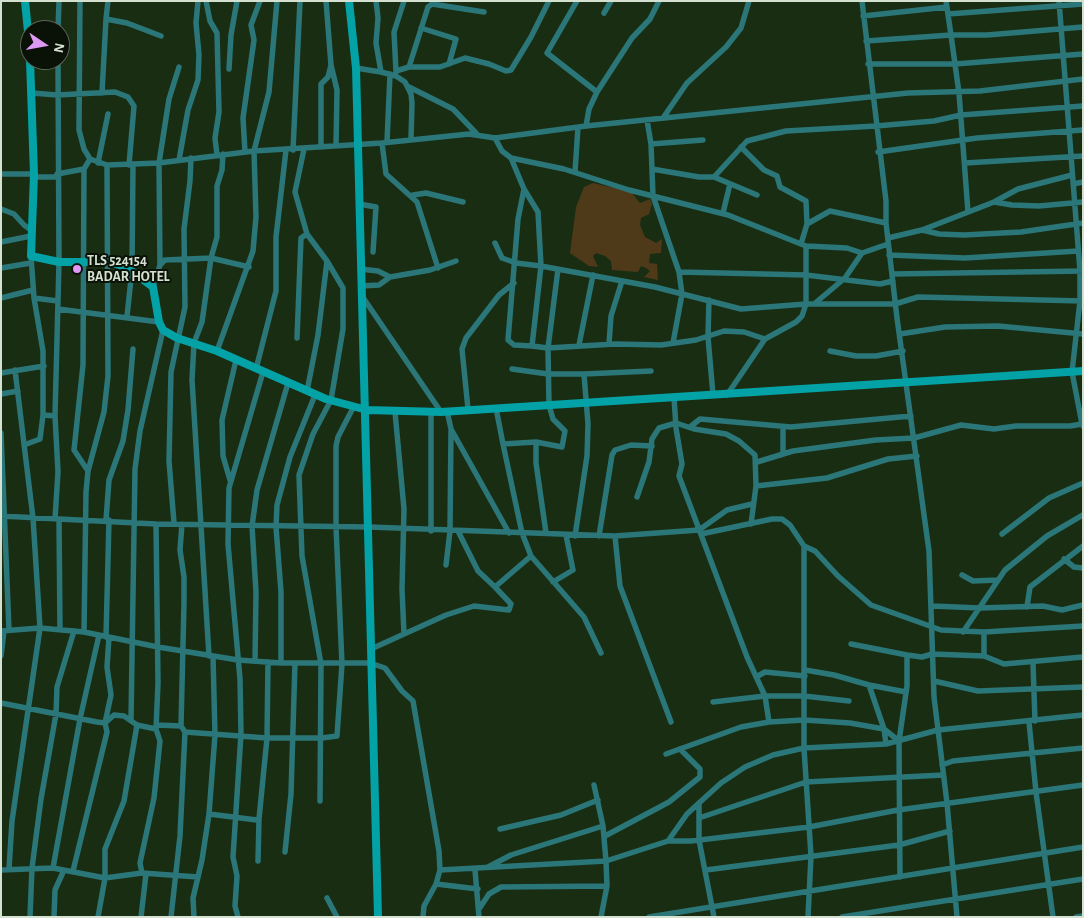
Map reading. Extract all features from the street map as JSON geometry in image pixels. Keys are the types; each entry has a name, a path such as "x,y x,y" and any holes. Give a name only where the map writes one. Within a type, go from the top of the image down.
{"street":[{"path":"25,1 28,20"},
{"path":"58,20 59,1"},
{"path":"80,1 79,130 90,160 107,165 159,163 254,151 293,150 476,133 495,138 578,126 908,93 959,93 1083,79"},
{"path":"102,93 108,1"},
{"path":"179,160 190,102 198,80 199,55 196,23 198,1"},
{"path":"194,917 193,898 209,814 215,735 192,380 194,343 202,322 211,258 218,237 217,186 222,170 220,155 214,138 219,112 217,33 210,21 206,1"},
{"path":"229,69 231,35 237,1"},
{"path":"245,152 243,118 253,48 252,25 260,1"},
{"path":"217,351 249,267 256,235 254,151 269,92 277,1"},
{"path":"293,150 300,1"},
{"path":"326,1 330,65 337,90 336,146"},
{"path":"349,1 356,68 360,269 367,410 370,663 378,917"},
{"path":"376,1 378,18 376,43 381,72"},
{"path":"404,1 394,32 394,74 385,142 386,174 413,195 417,202 438,268"},
{"path":"394,74 409,66 440,67 465,58 489,64 506,71 511,70 531,38 549,1"},
{"path":"577,1 546,53 597,92"},
{"path":"604,13 610,1"},
{"path":"586,126 589,109 597,92 632,38 650,19 659,1"},
{"path":"663,118 687,83 726,47 740,28 749,1"},
{"path":"862,1 878,152 886,201 889,255 929,552 934,681 943,775 948,803 957,917"},
{"path":"948,14 1060,3 1083,4"},
{"path":"756,462 782,453 876,440 914,438 961,425 994,428 1082,425 1072,372 1080,333 1081,271 1060,3"},
{"path":"409,66 428,7 432,4 484,12"},
{"path":"863,16 946,4 959,93 968,212"},
{"path":"106,19 127,23 161,36"},
{"path":"422,28 456,39 450,64"},
{"path":"866,41 1083,28"},
{"path":"868,64 955,64 1083,54"},
{"path":"321,147 321,84 328,77 330,65"},
{"path":"131,720 134,642 133,522 135,469 140,431 161,326 153,287 160,265 159,163 169,99 179,66"},
{"path":"356,68 394,74 407,86 453,109 476,133"},
{"path":"24,445 40,439 43,415 44,366 32,290 31,233 34,176 31,70"},
{"path":"58,70 59,262 55,416 58,472 57,519 60,630"},
{"path":"407,86 412,103 411,139"},
{"path":"32,93 57,95 120,93 128,97 133,103 131,165 132,270 127,316"},
{"path":"714,177 746,142 762,136 786,131 876,126 934,121 961,115 1083,106"},
{"path":"98,163 108,114"},
{"path":"647,120 651,144 653,196 678,272 682,294 673,343"},
{"path":"575,172 578,126"},
{"path":"878,152 963,141 1083,130"},
{"path":"495,138 502,150 512,158 575,172 653,196 723,213 803,245 846,248 862,253"},
{"path":"651,144 703,140"},
{"path":"726,395 765,339 796,322 802,316 806,304 803,245 806,224 806,200 782,188 776,176 764,170 741,147"},
{"path":"304,149 295,192 307,234 327,261 343,288 345,295 343,329 331,400 313,434 301,465 300,528 304,566 321,664 322,738 320,801"},
{"path":"238,917 235,906 237,876 233,857 241,734 238,660 228,525 230,480 260,370 276,291 276,237 286,150"},
{"path":"965,163 1071,155 1083,156"},
{"path":"174,523 169,445 172,366 184,307 184,229 190,181 190,158"},
{"path":"512,158 524,189 538,212 541,266 532,346"},
{"path":"88,471 74,450 84,365 84,169 90,160"},
{"path":"84,632 84,519 88,471 108,393 107,314 109,262 107,165"},
{"path":"1,174 57,176 84,169"},
{"path":"652,169 699,177 714,177 757,195"},
{"path":"814,304 845,278 862,253 888,241 994,202 1018,189 1072,175"},
{"path":"1073,184 1083,182"},
{"path":"723,213 730,184"},
{"path":"524,189 518,219 516,263 508,340 514,345 548,348 579,345 673,343 708,336 716,332 733,331 744,332 765,339"},
{"path":"413,195 426,193 464,202"},
{"path":"994,202 1039,206 1083,202"},
{"path":"360,204 376,207 373,252"},
{"path":"1,209 14,214 31,233"},
{"path":"806,224 834,210 886,223"},
{"path":"922,230 939,234 964,236 1021,232 1083,223"},
{"path":"1,242 31,233"},
{"path":"297,338 301,238 307,234"},
{"path":"495,243 502,258 516,263 593,275 749,310 806,304 895,304 918,297 1081,301"},
{"path":"889,255 965,258 1079,250"},
{"path":"160,265 165,260 211,258 249,267"},
{"path":"1,268 31,259 59,262 109,262 132,270 153,287"},
{"path":"282,663 281,592 276,527 277,506 290,457 311,393 327,261"},
{"path":"361,290 379,285 390,277 438,268 456,261"},
{"path":"360,269 378,271 390,277"},
{"path":"503,444 536,442 562,447 565,431 553,419 549,405 548,374 548,348 558,269"},
{"path":"892,274 1081,271"},
{"path":"678,272 806,275 845,278 880,284 893,282"},
{"path":"579,345 593,275"},
{"path":"609,344 611,316 622,281"},
{"path":"468,409 462,349 466,338 499,295 514,283"},
{"path":"1,298 32,290"},
{"path":"361,290 443,412 509,533"},
{"path":"34,298 58,301"},
{"path":"709,300 708,336 713,395"},
{"path":"58,309 127,316 161,326 177,338 217,351 311,393 367,410 394,412 443,412 587,401 726,395 1083,371"},
{"path":"900,334 945,328 998,326 1080,333"},
{"path":"73,871 107,732 105,723 111,695 106,667 105,636 109,480 123,441 128,410 133,349"},
{"path":"830,351 856,356 876,356 903,351"},
{"path":"230,480 223,456 222,420 236,360"},
{"path":"1,373 44,366"},
{"path":"512,369 548,374 651,371"},
{"path":"9,870 12,822 40,628 33,518 15,370"},
{"path":"575,536 588,456 587,401 584,374"},
{"path":"255,661 256,592 252,526 258,490 288,383"},
{"path":"1,394 18,391"},
{"path":"674,397 682,464 679,476 747,657 766,696 769,722"},
{"path":"185,732 215,735 241,734 267,738 322,738 336,737 338,734 342,664 336,527 336,446 338,437 354,406"},
{"path":"496,408 522,533 531,556 584,617 601,653"},
{"path":"394,412 404,529 402,589 404,634"},
{"path":"431,531 432,412"},
{"path":"43,415 55,416"},
{"path":"690,427 700,420 783,427 911,416"},
{"path":"637,497 656,430 676,423 732,436 756,455 756,486 752,504 751,524"},
{"path":"782,453 783,427"},
{"path":"446,565 450,531 451,429"},
{"path":"1,433 5,494 2,516 5,631 1,656"},
{"path":"536,442 536,463 546,533"},
{"path":"599,536 612,455 615,450 631,445 652,446"},
{"path":"756,486 827,478 888,459 917,456"},
{"path":"1002,534 1049,498 1083,483"},
{"path":"700,532 727,510 752,504"},
{"path":"963,632 1005,570 1026,551 1083,515"},
{"path":"2,516 156,524 300,528 369,527 458,532 546,533 575,536 700,532 782,520 790,525 804,546 815,551 838,576 871,604 933,627 963,632 984,632 1083,626"},
{"path":"141,917 144,873 140,863 154,798 160,735 157,727 156,524"},
{"path":"171,917 180,836 185,732 181,726 184,577 180,545 182,524"},
{"path":"371,650 404,634 474,606 509,610 511,604 478,572 458,532"},
{"path":"553,582 573,570 566,535"},
{"path":"615,536 620,586 671,722"},
{"path":"804,546 804,748 811,856 808,917"},
{"path":"1027,607 1027,595 1030,587 1083,546"},
{"path":"495,587 531,556"},
{"path":"1064,559 1074,567 1083,568"},
{"path":"962,575 973,581 998,580"},
{"path":"932,606 980,608 1043,606 1062,610 1083,605"},
{"path":"5,631 40,628 74,631 238,660 321,664 370,663 387,669 402,692 413,702 440,870 436,884 424,906 424,917"},
{"path":"30,917 32,868 41,799 56,714 59,680 74,631"},
{"path":"984,632 984,656"},
{"path":"53,868 80,719 105,636"},
{"path":"851,644 922,657 932,654 984,656 1004,664 1033,663 1083,657"},
{"path":"900,878 898,810 899,741 906,692 906,655"},
{"path":"258,861 259,819 267,738 268,662"},
{"path":"285,852 293,738 295,663"},
{"path":"1033,663 1032,754 1053,917"},
{"path":"756,677 765,672 834,675 869,685 906,692"},
{"path":"934,681 978,691 1083,687"},
{"path":"869,685 884,729 886,744"},
{"path":"713,702 766,696 804,696 849,701"},
{"path":"1,703 105,723"},
{"path":"105,723 114,715 131,720 137,725 157,727 181,726"},
{"path":"668,842 687,814 721,783 745,767 773,755 804,748 886,744 938,730 1083,716"},
{"path":"666,754 740,727 769,722 804,720 850,723 884,729 899,741"},
{"path":"98,917 105,878 106,849 124,801 137,725"},
{"path":"942,765 953,762 1083,748"},
{"path":"605,836 669,802 700,777 700,770 680,749"},
{"path":"699,818 806,782 943,775"},
{"path":"594,785 605,836 607,886 602,917"},
{"path":"440,870 475,870 606,861 668,842 809,827 898,810 1083,785"},
{"path":"500,829 561,815 598,800"},
{"path":"699,803 699,840 714,917"},
{"path":"209,814 259,819"},
{"path":"487,868 511,855 603,826"},
{"path":"706,870 899,845 950,831"},
{"path":"649,917 1083,847"},
{"path":"1,870 53,868 105,878 144,873 198,878"},
{"path":"54,917 55,890 64,870"},
{"path":"475,870 479,917"},
{"path":"842,917 1083,879"},
{"path":"436,884 478,889"},
{"path":"479,909 489,894 501,887 607,886"},
{"path":"327,898 337,917"},
{"path":"1076,917 1083,916"}],"shaded area":[{"path":"593,183 631,192 640,203 650,199 652,204 649,214 641,218 640,225 645,237 656,243 662,239 661,253 650,254 649,263 657,264 658,280 644,277 650,271 641,266 638,272 612,270 611,261 605,256 596,253 593,256 598,267 589,266 570,253 576,207 584,187"}],"place":[{"name":"TLS 524154 BADAR HOTEL","path":"77,269"}]}
